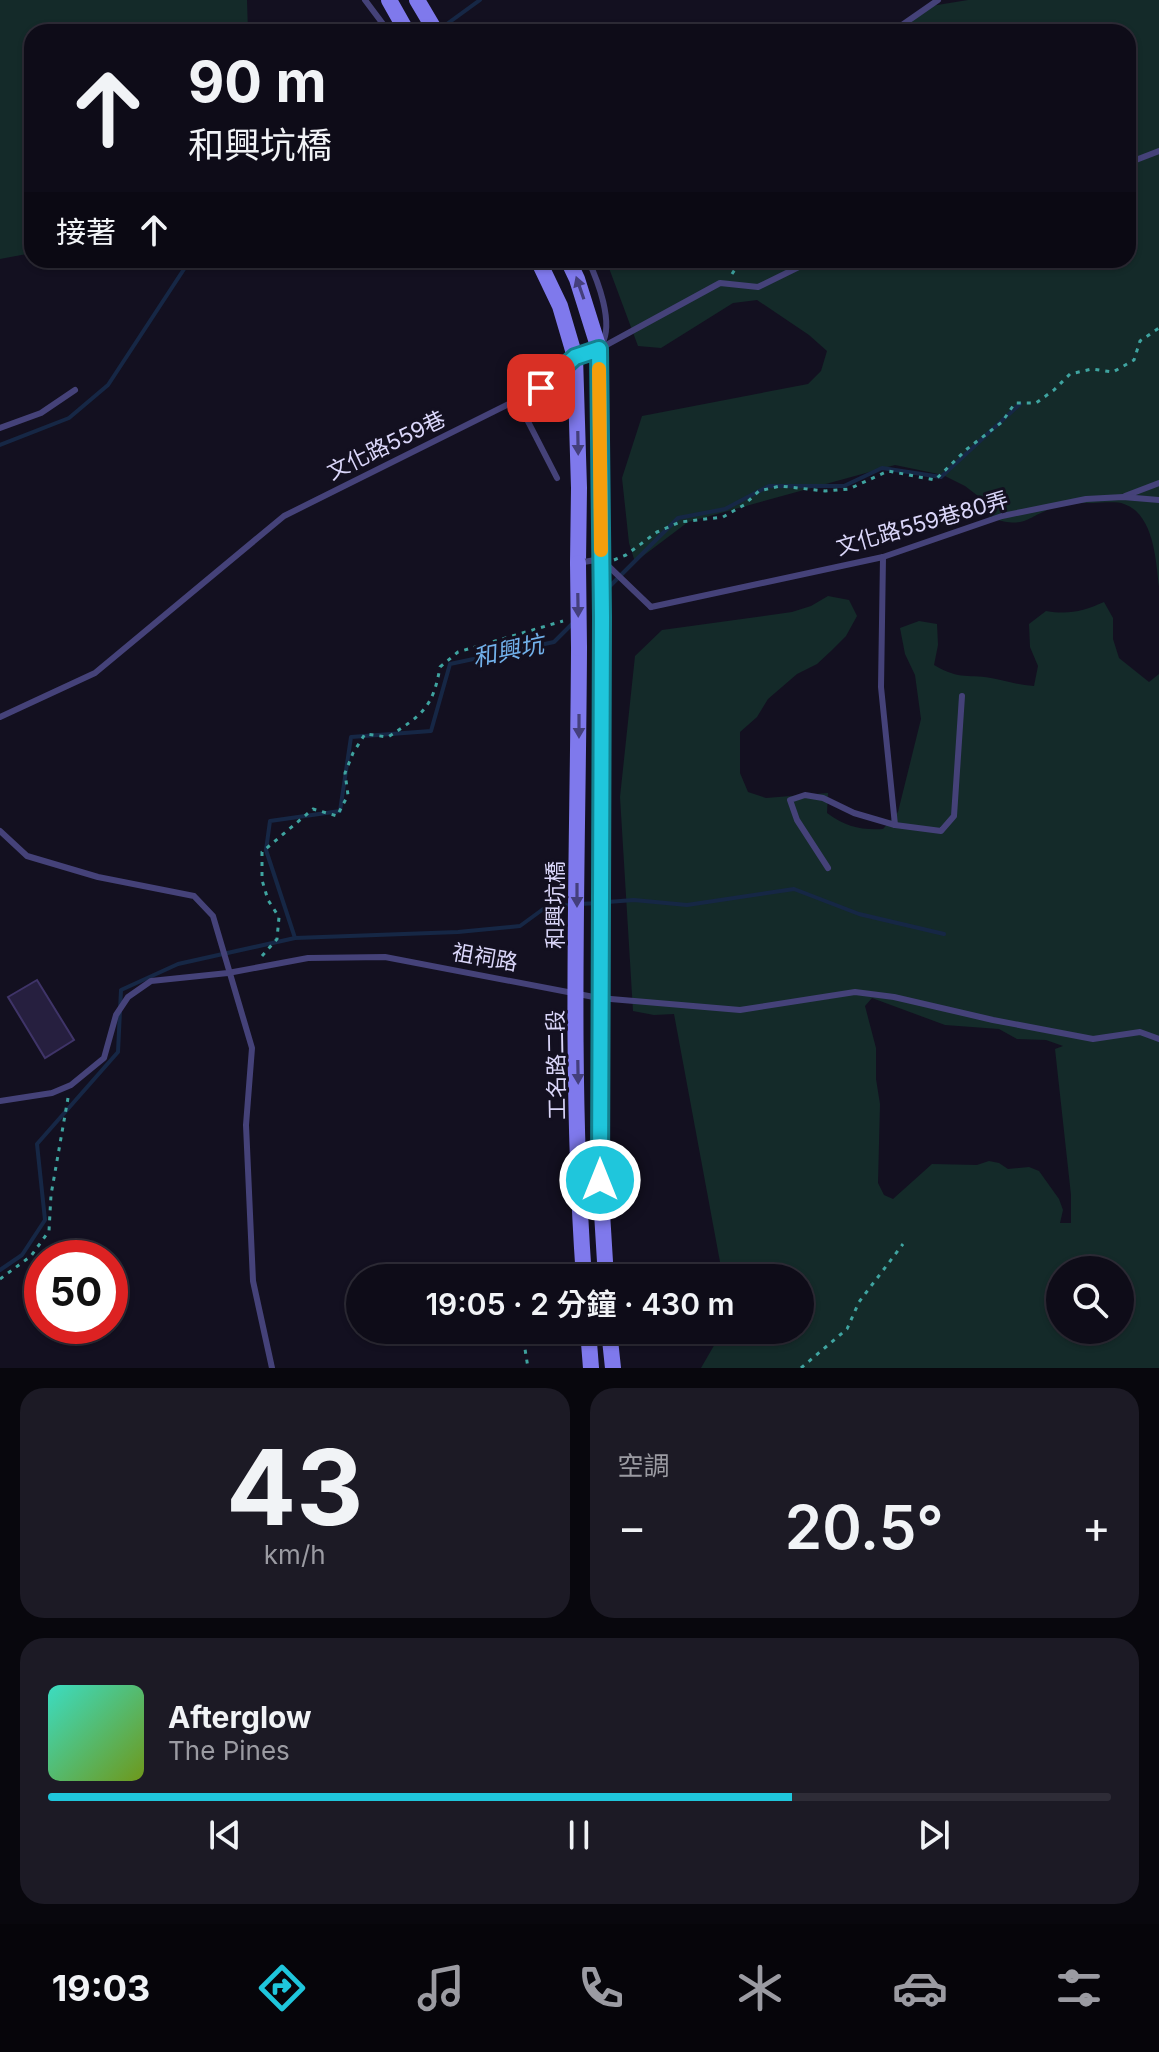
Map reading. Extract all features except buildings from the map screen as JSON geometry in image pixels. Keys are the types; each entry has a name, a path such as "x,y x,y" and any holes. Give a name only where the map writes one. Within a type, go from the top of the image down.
{"main road":[{"path":"389,0 402,24"},
{"path":"417,0 431,24"},
{"path":"542,268 560,306 575,357 578,563"},
{"path":"572,268 599,349 601,559"},
{"name":"和興坑橋","path":"599,998 601,559"},
{"name":"和興坑橋","path":"577,994 578,563"},
{"name":"工名路二段","path":"577,994 583,1264"},
{"name":"工名路二段","path":"599,998 600,1180 605,1264"},
{"path":"589,1344 591,1368"},
{"path":"610,1344 613,1368"}],"lane":[{"path":"365,0 383,24"},
{"path":"904,24 938,0"},
{"path":"1136,160 1159,151"},
{"path":"592,268 600,285 607,335 599,349"},
{"name":"文化路559巷","path":"0,717 95,673 284,516 541,388 575,357 599,349 720,283 758,287 797,268"},
{"path":"0,428 41,413 75,390"},
{"path":"517,400 557,478"},
{"path":"1123,497 1159,483"},
{"name":"文化路559巷80弄","path":"601,559 651,607 883,557 1002,516 1086,499 1123,497 1159,500"},
{"path":"883,557 881,687 895,825"},
{"path":"578,563 601,559"},
{"path":"828,868 797,820 790,800 805,795 823,798 854,813 895,825 941,831 954,816 962,696"},
{"path":"0,831 27,856 98,877 194,896 213,916 252,1048 246,1125 253,1281 272,1368"},
{"name":"祖祠路","path":"0,1101 39,1096 71,1085 104,1058 116,1015 128,997 151,981 228,973 308,958 385,957 599,998 740,1010 855,992 894,997 1093,1039 1140,1032 1159,1039"}],"path":[{"path":"726,284 736,268"},
{"path":"0,1279 31,1256 49,1231 51,1195 71,1085"},
{"path":"801,1368 847,1329 859,1302 903,1244"},
{"path":"524,1344 528,1368"}],"green space":[{"path":"0,0 247,0 248,24 24,24 24,254 0,259"},
{"path":"968,0 1159,0 1159,587 1155,552 1147,528 1134,509 1124,504 1069,504 1025,521 1002,521 990,518 982,499 965,486 943,475 895,465 688,522 635,562 629,543 622,478 642,416 808,384 821,371 827,351 757,300 733,303 661,348 638,346 609,268 1136,268 1136,24 912,24 912,19 925,7"},
{"path":"828,596 849,600 857,616 846,636 831,651 768,699 757,717 740,732 740,773 748,792 766,798 828,793 827,813 841,822 860,828 883,829 898,812 921,719 915,675 905,654 900,628 919,621 937,624 938,645 934,665 943,670 1034,686 1038,666 1030,647 1029,624 1046,611 1076,611 1104,602 1113,618 1113,639 1119,658 1149,682 1159,674 1159,1368 701,1368 715,1344 814,1344 814,1264 720,1264 674,1014 654,1015 633,1011 620,797 635,656 662,630 792,612","holes":["872,998 945,1025 999,1029 1017,1039 1046,1040 1063,1046 1055,1049 1071,1195 1071,1223 1060,1223 1063,1210 1059,1199 1039,1171 1029,1167 1008,1169 989,1161 977,1165 932,1164 893,1199 884,1195 878,1183 880,1104 876,1048 865,1006"]}],"waterway":[{"path":"447,24 480,0"},
{"path":"0,445 69,418 108,385 185,268"},
{"name":"和興坑","path":"607,589 678,518 725,509 769,486 844,486 882,468 941,477 1020,404"},
{"name":"和興坑","path":"295,938 266,850 270,821 340,811 351,737 431,731 450,664 554,642 573,623"},
{"path":"607,902 634,900 687,905 794,889 859,914 944,934"},
{"path":"579,904 599,903"},
{"name":"和興坑","path":"0,1270 22,1255 45,1220 37,1144 118,1052 121,990 178,964 295,938 458,932 520,926 546,907 571,905"}],"slow traffic":[{"path":"599,369 601,550"}],"route":[{"path":"541,388 575,357 599,349 602,617 600,1180"}]}
